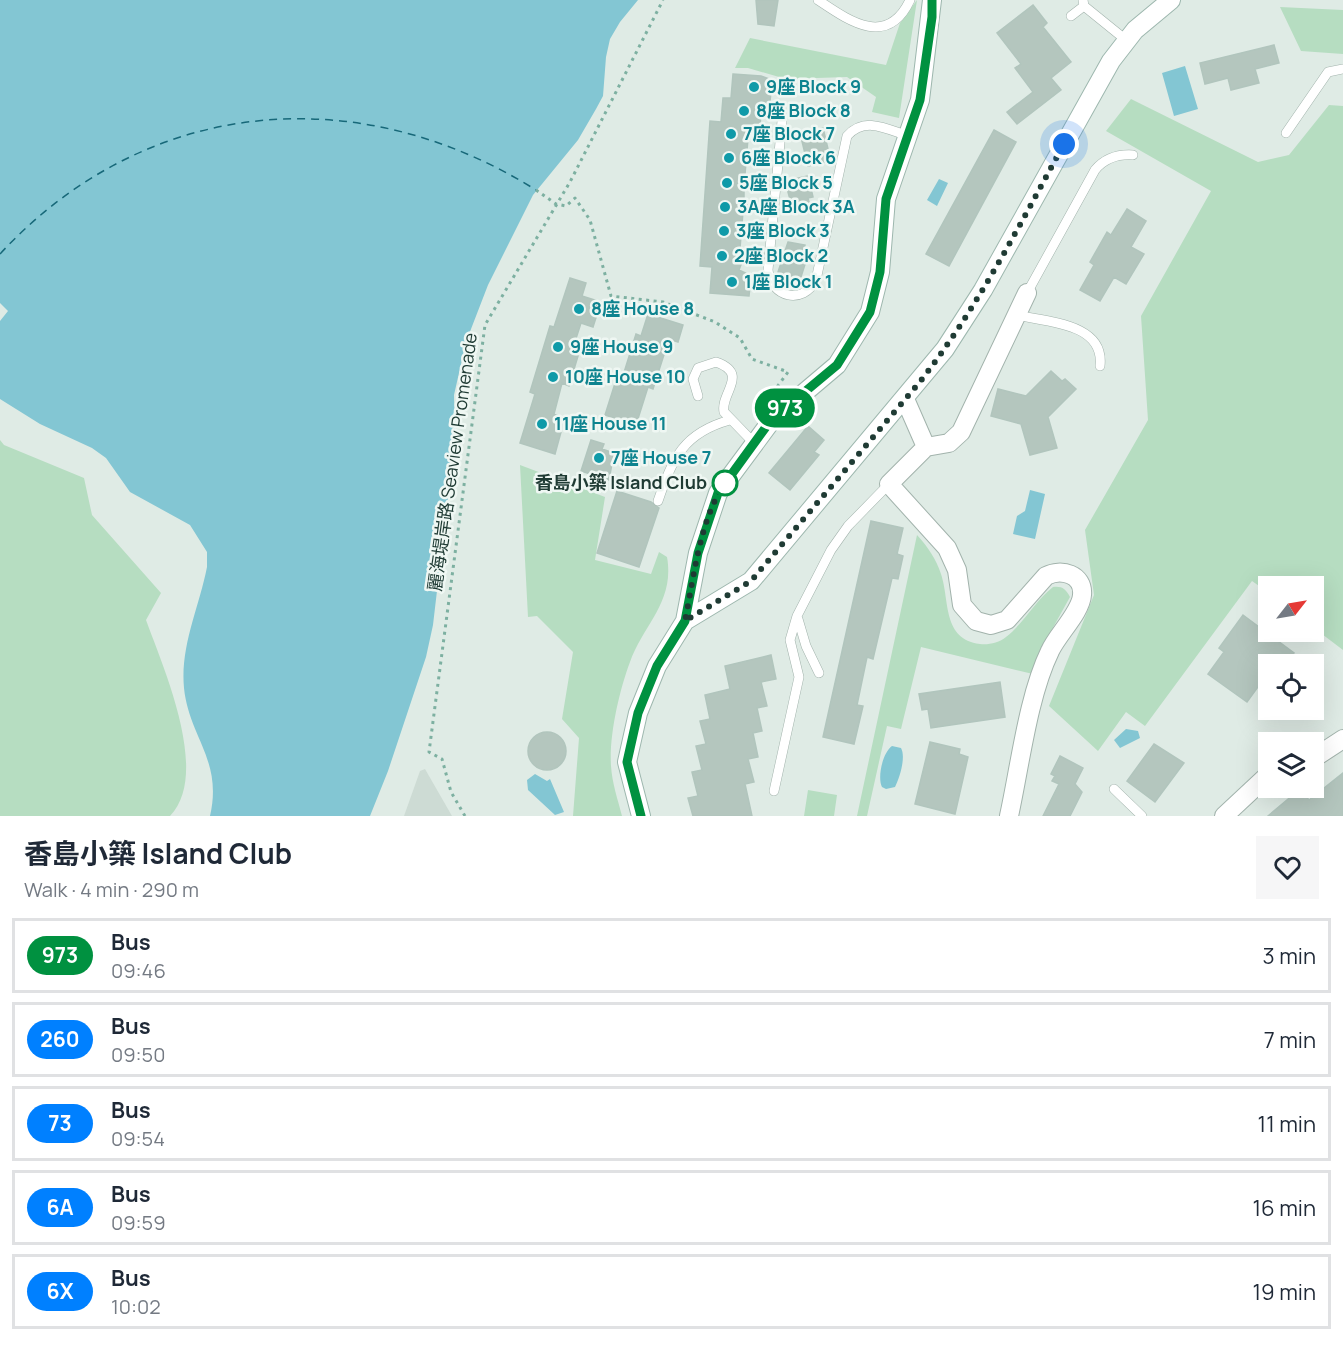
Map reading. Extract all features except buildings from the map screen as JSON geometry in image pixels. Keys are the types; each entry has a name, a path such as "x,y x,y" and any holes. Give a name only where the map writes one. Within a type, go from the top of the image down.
{"main road":[{"path":"641,816 627,762 638,713 657,666 685,621 698,553 718,493 771,420 831,372 870,312 880,272 886,199 920,100 932,17 932,0"},
{"path":"685,621 751,581 945,349 983,290 1111,61 1126,40 1146,19 1171,0"},
{"path":"1009,816 1041,672 1052,647 1080,603 1082,588 1074,576 1067,573 1053,573 1046,576 1007,620 991,625 976,621 962,605 957,570 947,548 889,484 926,447 949,443 961,432 1027,293"},
{"path":"905,399 926,447"},
{"path":"1324,751 1343,739"},
{"path":"1224,816 1258,784"}],"lane":[{"path":"818,0 850,22 867,28 892,21 910,0"},
{"path":"1071,16 1084,3 1126,40"},
{"path":"1286,133 1328,72 1343,69"},
{"path":"782,121 768,270 772,284 777,290 790,296 809,291 816,280 847,136 866,124 908,136"},
{"path":"1027,293 1095,170 1100,164 1115,156 1133,155"},
{"path":"1016,315 1085,332 1100,350 1100,366"},
{"path":"698,396 693,379 698,368 716,362 727,368 731,373 733,386 723,407 730,420 753,442"},
{"path":"658,501 671,464 684,445 705,429 730,420"},
{"path":"774,791 799,677 790,640 797,616 831,550 848,526 889,484"},
{"path":"797,616 806,645 819,673"},
{"path":"1114,789 1142,816"}],"path":[{"name":"麗海堤岸路 Seaview Promenade","path":"465,816 452,792 442,759 429,752 485,325 570,182 663,0"},
{"path":"536,190 556,204 567,206 575,198 590,220 611,296 663,302 715,322 740,338 752,359 788,372 761,409 771,420"}],"shaded area":[{"path":"425,769 452,816 404,816 420,771"}],"green space":[{"path":"917,0 899,118 872,112 876,97 847,77 786,79 748,68 735,68 750,38 886,65 900,23"},
{"path":"1280,7 1343,10 1343,54 1301,51"},
{"path":"1131,99 1258,162 1289,155 1329,105 1343,106 1343,650 1324,636 1324,576 1258,576 1258,585 1252,581 1145,726 1126,712 1098,751 1049,706 1094,595 1085,530 1148,420 1141,316 1211,191 1106,131"},
{"path":"0,440 4,445 84,478 92,515 161,593 146,620 172,692 185,748 186,774 181,797 170,816 0,816"},
{"path":"520,465 605,497 595,560 651,574 659,552 667,557 668,573 662,600 630,662 616,714 611,766 622,816 573,816 579,738 562,719 573,652 537,616 528,617"},
{"path":"917,535 931,553 939,569 953,627 968,641 986,644 1003,639 1053,587 1063,589 1070,597 1045,642 1033,674 921,647 901,729 887,726 867,816 857,816"},
{"path":"808,790 837,795 834,816 804,816"}],"water":[{"path":"0,0 638,0 610,39 603,96 578,140 533,195 488,285 466,342 454,395 455,437 433,625 426,657 388,771 370,816 210,816 213,796 209,764 192,721 184,688 187,642 204,582 207,552 190,525 130,492 106,458 92,448 40,424 0,399 0,321 8,311 0,303"},
{"path":"1185,66 1198,109 1174,116 1162,73"},
{"path":"939,179 948,183 937,206 927,200"},
{"path":"1030,490 1045,494 1035,539 1013,534 1017,516 1025,511"},
{"path":"1126,729 1138,731 1140,738 1120,748 1114,740"},
{"path":"892,746 901,748 903,762 895,787 886,789 882,787 881,771 886,754"},
{"path":"535,774 547,781 550,779 564,812 555,815 528,790 527,780"}],"ferry route":[{"path":"0,254 57,202 120,162 186,135 255,121 326,120 397,131 468,154 536,190"}],"bus line":[{"name":"973","path":"641,816 627,762 638,713 657,666 685,621 698,553 718,493 771,420 821,381 837,365 870,312 880,272 886,199 920,100 932,17 932,0"}],"place":[{"name":"9座 Block 9","path":"754,87"},
{"name":"8座 Block 8","path":"744,111"},
{"name":"7座 Block 7","path":"731,134"},
{"name":"6座 Block 6","path":"729,158"},
{"name":"5座 Block 5","path":"727,183"},
{"name":"3A座 Block 3A","path":"725,207"},
{"name":"3座 Block 3","path":"724,231"},
{"name":"2座 Block 2","path":"722,256"},
{"name":"1座 Block 1","path":"732,282"},
{"name":"8座 House 8","path":"579,309"},
{"name":"9座 House 9","path":"558,347"},
{"name":"10座 House 10","path":"553,377"},
{"name":"11座 House 11","path":"542,424"},
{"name":"7座 House 7","path":"599,458"},
{"name":"香島小築 Island Club","path":"725,483"}],"route":[{"path":"725,483 718,493 698,553 685,621 751,581 919,383 945,349 983,290 1064,144"}]}
